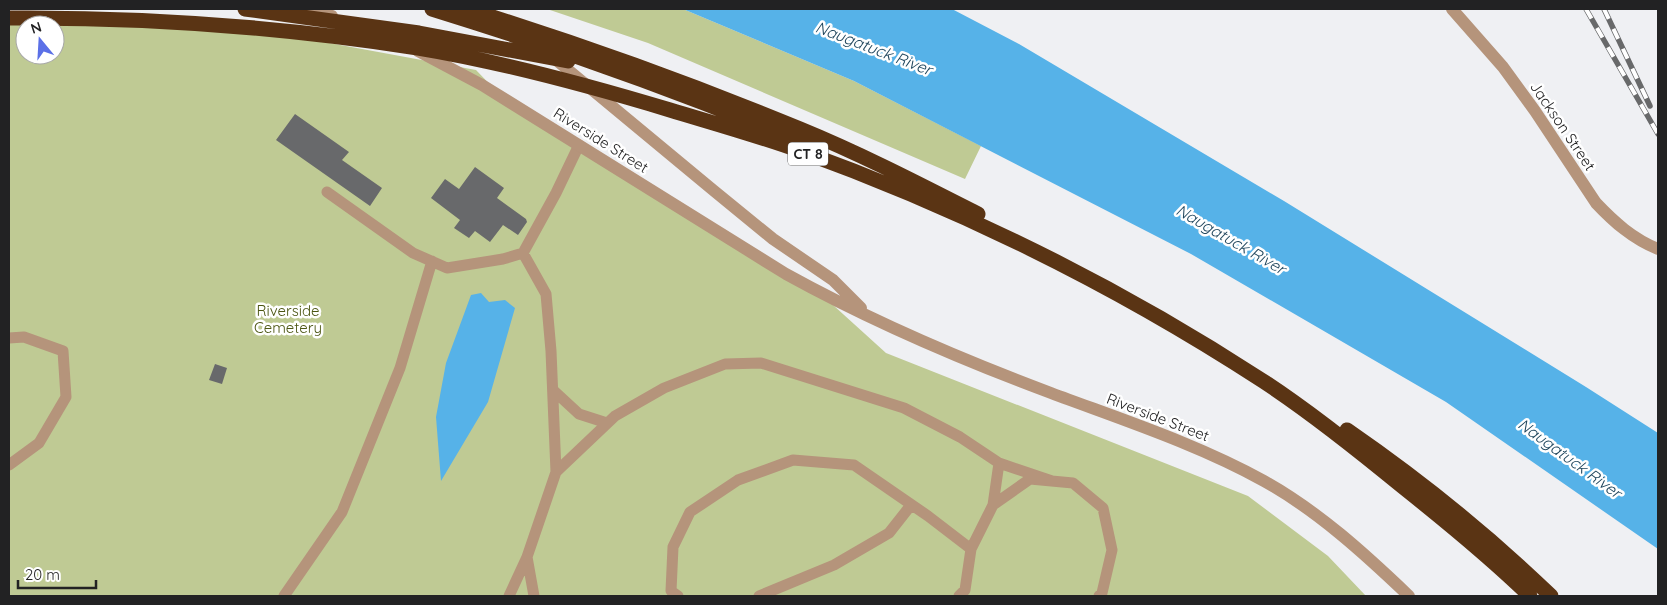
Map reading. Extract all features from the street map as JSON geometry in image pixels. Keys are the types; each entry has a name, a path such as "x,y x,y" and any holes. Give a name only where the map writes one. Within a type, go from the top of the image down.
{"highway":[{"name":"CT 8","path":"245,9 418,33 614,69 796,139 913,188 994,227 1254,365 1389,459 1516,562 1551,596"},
{"path":"432,9 526,38 614,69"},
{"path":"468,9 617,59 801,129 902,175 1002,226 1092,280"},
{"name":"CT 8","path":"9,18 133,20 320,34 421,49 516,68 607,91 796,149 896,188 998,233 1092,280 1183,331 1266,383 1347,442 1503,570 1530,596"}],"street":[{"name":"Riverside Street","path":"309,9 382,35 482,85 822,295 934,347 1181,443 1265,482 1308,510 1346,539 1409,596"},
{"name":"Riverside Street","path":"495,9 773,239 833,280 868,315"},
{"name":"Jackson Street","path":"1452,9 1519,89 1552,135 1596,203 1630,234 1658,249"}],"lane":[{"path":"327,192 413,253 447,268 503,259 523,253 579,145"},
{"path":"509,596 527,557 556,472 546,294 523,253"},
{"path":"284,596 342,512 400,368 432,261"},
{"path":"9,338 24,337 63,351 66,397 39,443 9,464"},
{"path":"556,472 615,416 664,388 725,364 761,363 904,408 960,437 999,463 1052,481"},
{"path":"552,390 579,414 607,423"},
{"path":"678,596 671,592 673,547 690,512 738,480 793,460 854,465 971,549"},
{"path":"964,594 971,549 993,505 999,463"},
{"path":"993,505 1030,479 1073,483 1103,508 1112,550 1101,595"},
{"path":"758,596 834,565 888,532 912,505"},
{"path":"527,557 534,596"}],"green space":[{"path":"547,9 683,9 854,81 981,146 965,179 648,43"},
{"name":"Riverside Cemetery","path":"9,18 15,18 15,65 65,65 65,18 133,19 324,42 476,70 503,98 822,295 886,353 1248,496 1328,556 1366,596 9,596"}],"water":[{"name":"Naugatuck River","path":"683,9 952,9 1019,44 1284,201 1658,433 1658,549 1446,402 1191,254 854,81"},
{"path":"481,293 489,302 505,300 515,308 488,402 441,481 436,417 446,363 471,295"}],"building":[{"path":"295,114 349,152 342,160 382,188 370,206 276,140"},
{"path":"475,167 504,188 497,198 526,219 527,222 518,235 503,225 490,242 475,231 469,238 454,228 460,220 431,198 445,179 459,189"},
{"path":"215,364 227,368 222,384 209,380"}],"railway":[{"path":"1586,9 1658,134"},
{"path":"1604,9 1650,106"}]}
